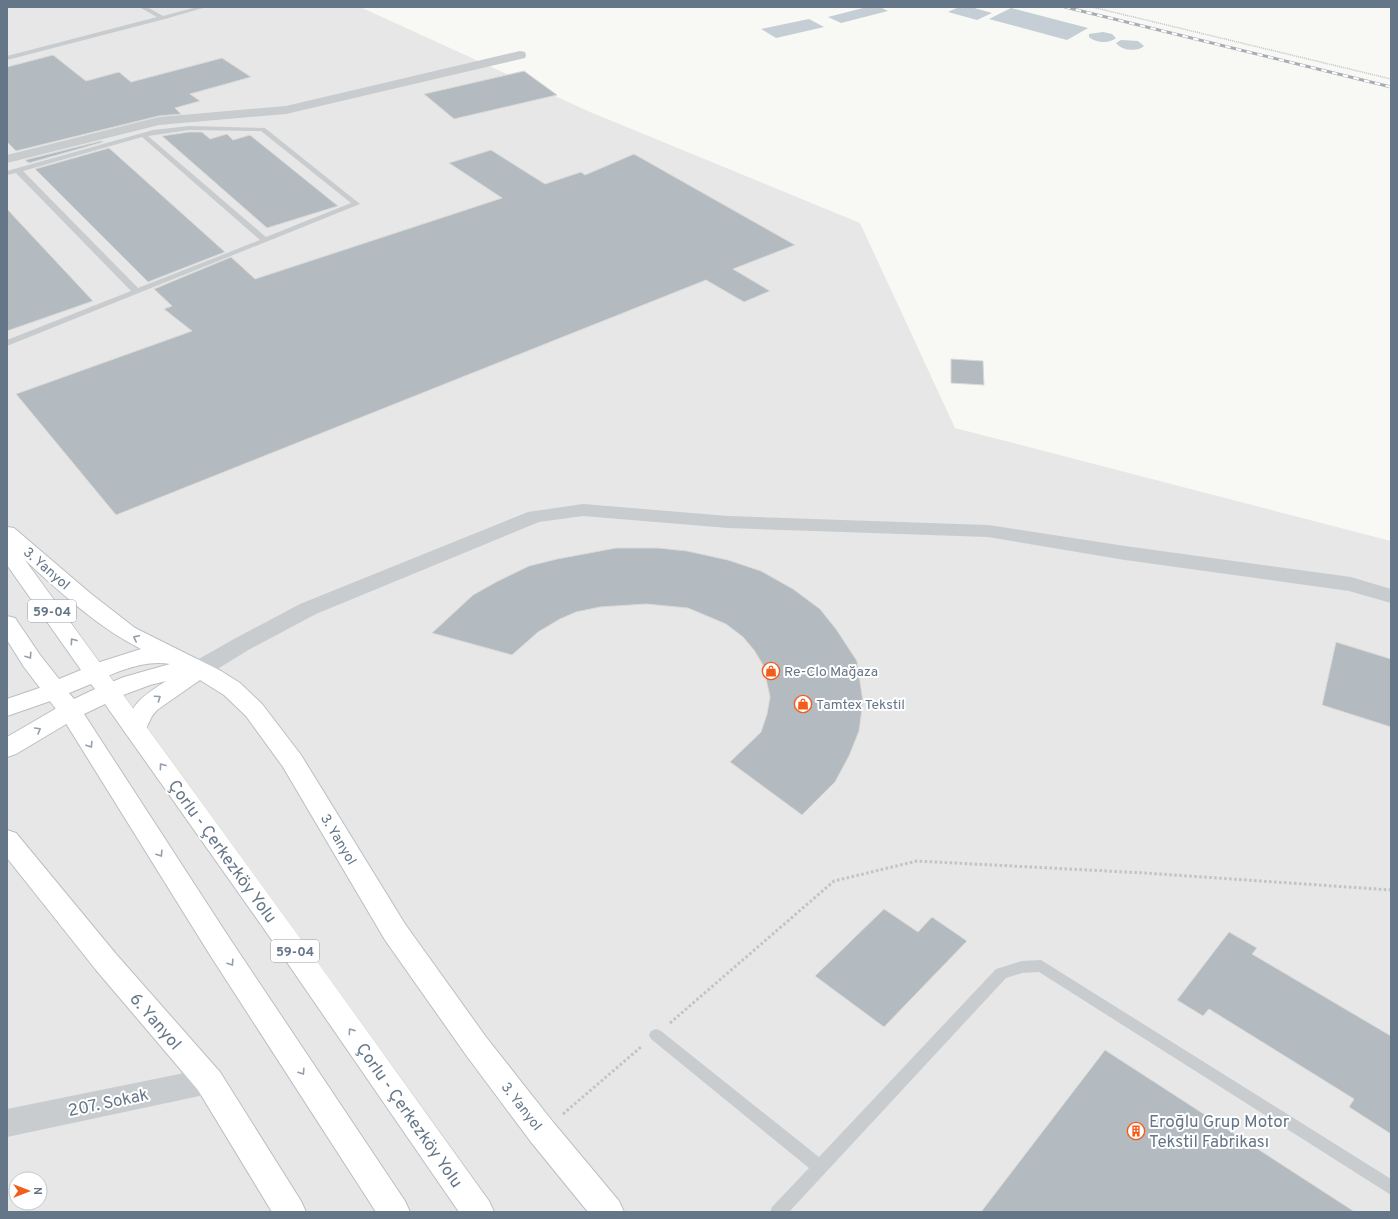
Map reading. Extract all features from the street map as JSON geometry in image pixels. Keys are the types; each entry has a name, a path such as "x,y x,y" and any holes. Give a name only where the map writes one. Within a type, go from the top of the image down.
{"main road":[{"name":"3. Yanyol","path":"7,533 82,598 127,633 213,677 232,689 254,710 292,761 395,932 476,1046 542,1132 608,1212"},
{"name":"Çorlu - Çerkezköy Yolu","path":"7,550 268,912 478,1212"},
{"name":"59-04","path":"7,623 62,701 220,947 394,1212"},
{"path":"103,682 121,662 139,656 170,656"},
{"path":"7,748 62,701 103,682 173,671 198,670"},
{"path":"135,729 141,713 149,704 198,670"},
{"path":"7,708 26,702 62,701"},
{"name":"6. Yanyol","path":"7,840 106,962 209,1082 290,1212"}],"street":[{"path":"7,160 128,134 158,121 286,110 520,55"},
{"path":"198,670 242,644 308,609 535,516 584,510 728,522 988,531 1125,553 1350,584 1391,596"},
{"name":"207. Sokak","path":"7,1123 209,1082"}],"lane":[{"path":"142,7 163,18"},
{"path":"7,58 200,8"},
{"path":"7,173 128,134 143,135 153,132 189,128 263,129 356,204 7,343"},
{"path":"143,135 265,240"},
{"path":"18,170 136,292"},
{"path":"778,1212 1001,973 1022,967 1041,966 1391,1188"},
{"path":"656,1035 820,1167"}],"path":[{"path":"1092,7 1391,79"},
{"path":"542,1132 834,881 917,861 1145,873 1391,890"}],"shaded area":[{"path":"7,7 360,7 590,112 860,223 955,428 1391,541 1391,1212 7,1212"},
{"path":"867,7 880,7 888,11 841,23 828,17"},
{"path":"959,7 971,7 992,13 977,20 948,12"},
{"path":"1011,8 1088,28 1067,40 989,19"},
{"path":"809,19 824,27 776,38 761,29"},
{"path":"1103,32 1112,34 1116,38 1110,41 1102,42 1095,41 1089,37 1089,34"},
{"path":"1121,40 1138,41 1144,46 1134,50 1122,48 1116,43"}],"building":[{"path":"53,55 86,81 119,72 131,82 222,58 251,77 190,94 200,101 175,108 181,114 159,116 16,151 7,142 7,67"},
{"path":"524,71 557,95 454,119 424,94"},
{"path":"189,132 202,132 210,139 227,134 233,140 250,135 338,206 267,228 162,136"},
{"path":"101,141 103,142 29,163 25,160"},
{"path":"109,148 225,252 148,282 35,169"},
{"path":"491,150 545,184 581,172 585,175 634,154 795,245 733,269 770,291 744,302 706,280 116,515 16,394 192,331 164,309 172,306 154,289 231,257 255,279 502,198 449,163"},
{"path":"7,209 93,301 7,331"},
{"path":"951,359 983,361 984,385 951,383"},
{"path":"616,548 658,548 687,551 728,560 761,571 793,589 820,609 836,629 857,661 863,702 859,731 849,756 835,782 802,815 730,762 761,732 767,714 770,697 763,665 754,650 743,637 726,624 688,608 646,604 600,607 576,612 560,619 538,632 512,655 432,633 473,595 529,566"},
{"path":"1336,642 1391,659 1391,727 1322,705"},
{"path":"884,909 918,932 932,917 967,941 884,1027 815,976"},
{"path":"1229,932 1257,948 1252,954 1391,1036 1391,1134 1349,1107 1354,1099 1209,1009 1203,1016 1177,1000"},
{"name":"Eroğlu Grup Motor Tekstil Fabrikası","path":"1105,1050 1355,1212 981,1212"}],"railway":[{"path":"1065,7 1391,87"}],"place":[{"name":"Re-Clo Mağaza","path":"771,671"},
{"name":"Tamtex Tekstil","path":"803,704"},
{"name":"Eroğlu Grup Motor Tekstil Fabrikası","path":"1136,1131"}]}
